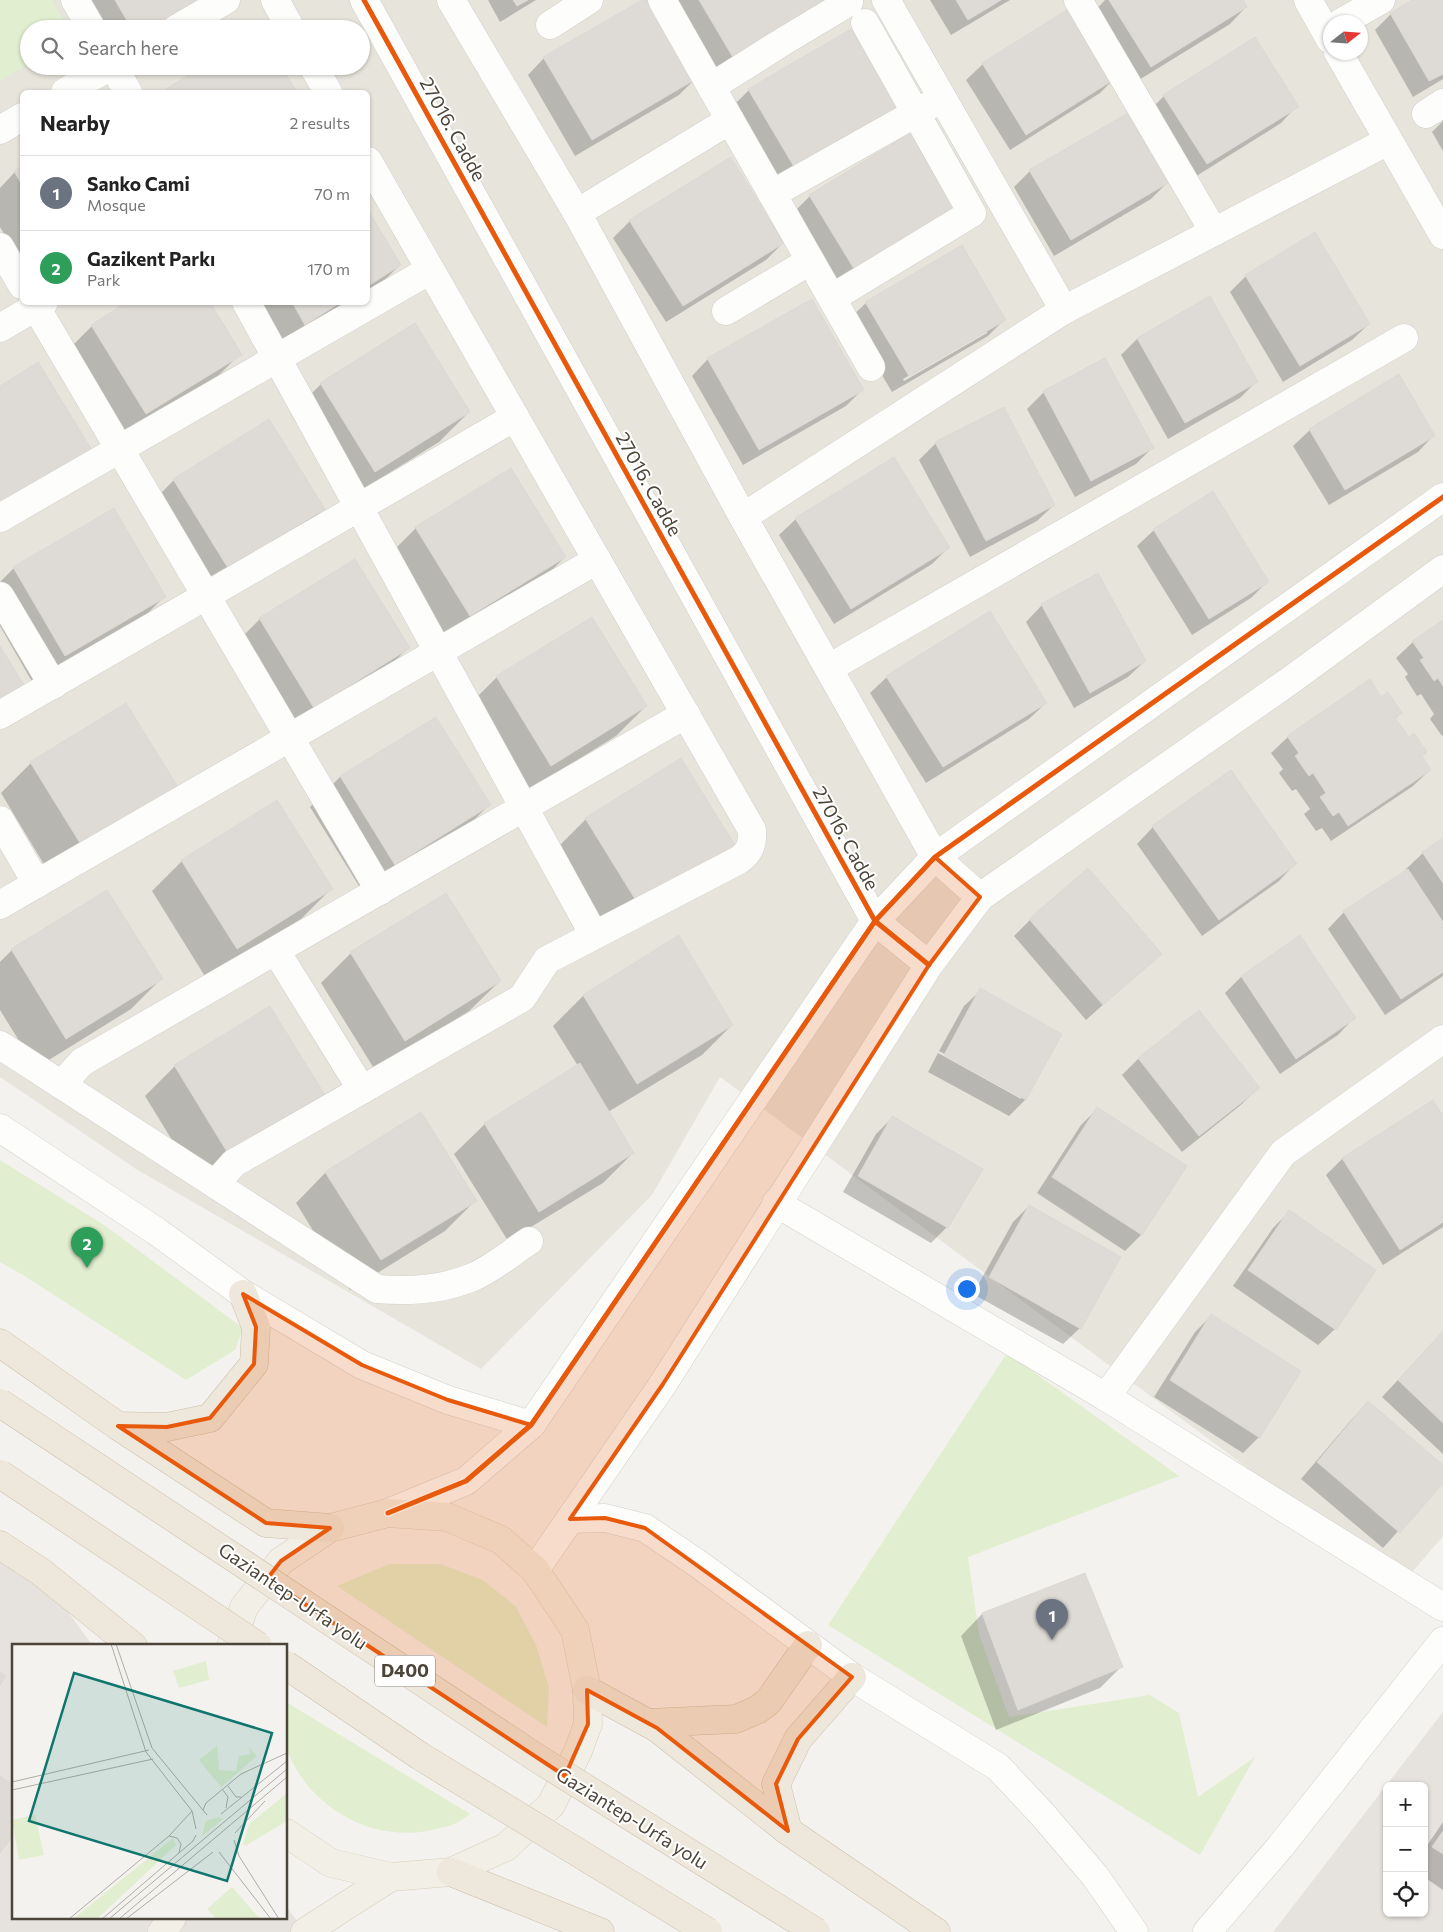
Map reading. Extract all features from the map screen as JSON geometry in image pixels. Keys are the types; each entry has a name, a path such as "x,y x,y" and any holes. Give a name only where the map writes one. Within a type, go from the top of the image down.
{"highway":[{"path":"118,1426 167,1427 210,1418 254,1364 256,1327 243,1294"},
{"path":"0,1343 118,1426 266,1523 330,1528"},
{"name":"Gaziantep-Urfa yolu","path":"0,1402 540,1760 816,1932"},
{"path":"0,1474 255,1644"},
{"path":"0,1545 41,1572 131,1644"},
{"path":"648,1723 736,1719 756,1710 768,1702 808,1645"},
{"path":"288,1666 420,1756 708,1932"},
{"path":"788,1831 776,1784 798,1739 852,1677"},
{"path":"587,1690 648,1723 788,1831 936,1932"},
{"path":"451,1872 600,1932"}],"main road":[{"path":"232,1644 244,1607 281,1561 330,1528 388,1513 447,1517 501,1540 535,1570 575,1630 587,1690 588,1724 578,1751 551,1805 506,1847 451,1872 391,1877 332,1863 288,1834"},
{"path":"305,1932 391,1877"},
{"path":"162,1932 171,1920"}],"street":[{"path":"75,0 87,20"},
{"path":"192,20 226,0"},
{"path":"274,0 286,20"},
{"name":"27016. Cadde","path":"364,0 875,921 928,965"},
{"path":"451,0 577,213 744,517 935,857 980,897"},
{"path":"550,25 589,0"},
{"path":"662,0 871,367"},
{"path":"886,0 1064,310"},
{"path":"1078,0 1214,232"},
{"path":"1308,0 1323,21"},
{"path":"1360,15 1381,0"},
{"path":"712,88 784,41 857,13 916,113 972,213 832,298"},
{"path":"1346,60 1388,141 1443,235"},
{"path":"69,90 96,75"},
{"path":"118,75 127,90"},
{"path":"318,75 327,90"},
{"path":"772,194 942,98"},
{"path":"0,130 20,118"},
{"path":"577,213 730,120"},
{"path":"744,517 1064,310 1388,141"},
{"path":"215,1184 234,1163 522,998 547,960 739,860 750,850 753,841 752,830 370,165"},
{"path":"0,247 20,278"},
{"path":"726,311 810,261"},
{"path":"370,305 430,270"},
{"path":"0,328 27,305"},
{"path":"37,305 119,449 380,891"},
{"path":"248,305 594,935"},
{"path":"0,518 369,305"},
{"path":"829,668 1404,338"},
{"path":"0,715 515,417"},
{"path":"388,1513 466,1481 531,1425 875,921 935,857 1443,497"},
{"path":"0,905 597,560"},
{"path":"535,1570 663,1384 928,965 980,897 1288,682 1443,569"},
{"path":"0,596 53,685"},
{"path":"61,1085 82,1062 686,714"},
{"path":"0,820 36,884"},
{"path":"276,951 362,1090"},
{"path":"1106,1397 1283,1153 1443,1040"},
{"path":"0,1045 378,1289 402,1291 428,1290 452,1284 475,1276 529,1241"},
{"path":"0,1128 156,1231 243,1294 362,1365 448,1400 531,1425"},
{"path":"776,1203 1106,1397 1443,1607"},
{"path":"570,1519 605,1518 645,1528 697,1563 852,1677 998,1767 1043,1815 1095,1876 1134,1932"},
{"path":"1207,1932 1280,1848 1443,1641"}],"highlighted area":[{"path":"935,857 980,897 929,965 663,1384 570,1519 605,1518 645,1528 852,1677 798,1739 776,1784 788,1831 657,1728 587,1690 588,1724 565,1776 267,1579 281,1561 330,1528 266,1523 118,1426 167,1427 210,1418 254,1364 256,1327 243,1294 362,1365 448,1400 531,1425 875,921"}],"shaded area":[{"path":"0,0 1443,0 1443,1536 1403,1583 720,1077 652,1195 481,1369 136,1169 0,1077"},
{"path":"0,1540 28,1558 92,1644 12,1644 12,1920 288,1920 288,1909 305,1932 0,1932"},
{"path":"1443,1712 1443,1932 1273,1932 1383,1790 1383,1917 1428,1917 1428,1782 1389,1782"}],"green space":[{"path":"0,0 52,0 63,20 20,20 20,69 0,81"},
{"path":"0,1160 104,1225 243,1328 235,1350 186,1380 0,1262"},
{"path":"1007,1353 1179,1476 968,1557 979,1634 1009,1717 1150,1695 1179,1713 1198,1797 1255,1757 1200,1855 828,1625"},
{"path":"389,1564 440,1564 483,1580 516,1607 536,1645 549,1688 547,1727 337,1586"},
{"path":"288,1703 470,1814 449,1826 410,1833 389,1832 368,1826 348,1818 313,1792 300,1775 289,1755"}],"building":[{"path":"115,0 206,0 174,20 127,20"},
{"path":"513,0 528,0 517,6"},
{"path":"642,0 650,0 696,79 592,140 543,57"},
{"path":"699,0 831,0 734,59"},
{"path":"956,0 1001,0 968,20"},
{"path":"1109,0 1243,0 1247,7 1151,67"},
{"path":"1412,0 1443,0 1443,74 1429,81 1390,13"},
{"path":"1073,6 1118,77 1026,135 982,63"},
{"path":"851,29 898,111 796,170 748,89"},
{"path":"1255,37 1299,107 1207,164 1163,95"},
{"path":"188,75 286,75 296,90 165,90"},
{"path":"1128,113 1168,183 1071,240 1029,170"},
{"path":"915,130 962,207 856,272 809,195"},
{"path":"731,157 784,243 683,306 629,220"},
{"path":"20,167 20,182 14,171"},
{"path":"370,213 401,265 370,285"},
{"path":"1315,232 1370,324 1300,366 1245,275"},
{"path":"962,245 1006,320 909,376 865,302"},
{"path":"1210,296 1258,382 1185,423 1137,338"},
{"path":"812,299 864,390 759,450 707,358"},
{"path":"122,305 212,305 242,355 146,414 91,325"},
{"path":"294,305 336,305 305,325"},
{"path":"415,323 470,412 375,472 320,383"},
{"path":"1105,358 1154,448 1091,481 1043,391"},
{"path":"38,362 93,452 0,509 0,386"},
{"path":"1399,374 1435,436 1345,490 1309,429"},
{"path":"1004,407 1055,505 986,541 935,442"},
{"path":"269,419 325,509 228,568 173,479"},
{"path":"894,457 950,548 851,609 795,518"},
{"path":"511,468 566,557 470,616 415,527"},
{"path":"1213,491 1269,582 1209,619 1153,529"},
{"path":"114,508 166,597 65,656 13,567"},
{"path":"355,559 410,648 314,708 259,618"},
{"path":"1098,573 1146,661 1090,693 1041,604"},
{"path":"990,611 1047,703 943,767 886,676"},
{"path":"592,617 647,706 551,766 496,676"},
{"path":"1443,620 1443,686 1438,678 1434,681 1420,660 1424,658 1412,641"},
{"path":"0,646 24,685 0,699"},
{"path":"1370,679 1381,697 1388,692 1402,713 1395,718 1409,737 1414,733 1427,752 1422,756 1431,770 1348,826 1339,812 1333,816 1320,797 1326,793 1313,773 1309,776 1295,756 1299,753 1287,736"},
{"path":"126,703 181,792 85,851 30,762"},
{"path":"436,717 491,805 395,865 340,776"},
{"path":"681,758 736,847 640,907 585,818"},
{"path":"1231,770 1297,864 1219,920 1152,826"},
{"path":"277,800 333,889 237,949 181,860"},
{"path":"1443,838 1443,883 1422,852"},
{"path":"1088,868 1162,954 1103,1005 1029,919"},
{"path":"1408,869 1443,922 1443,972 1401,999 1343,911"},
{"path":"107,890 163,979 66,1039 11,949"},
{"path":"446,893 501,981 405,1041 350,952"},
{"path":"679,935 733,1025 637,1084 583,995"},
{"path":"1300,935 1356,1018 1296,1059 1241,976"},
{"path":"980,988 1062,1034 1026,1100 944,1055"},
{"path":"270,1006 325,1095 229,1155 174,1065"},
{"path":"1199,1010 1260,1088 1199,1136 1138,1058"},
{"path":"580,1063 634,1153 539,1212 484,1123"},
{"path":"1433,1100 1443,1116 1443,1222 1400,1250 1342,1158"},
{"path":"1097,1107 1187,1166 1142,1235 1052,1177"},
{"path":"421,1112 477,1201 381,1260 325,1172"},
{"path":"892,1116 983,1169 948,1228 858,1176"},
{"path":"1029,1205 1121,1257 1081,1329 989,1277"},
{"path":"1289,1210 1376,1270 1336,1330 1248,1270"},
{"path":"1211,1314 1301,1371 1260,1438 1170,1380"},
{"path":"1443,1331 1443,1423 1398,1380"},
{"path":"1368,1401 1443,1465 1443,1483 1400,1533 1317,1462"},
{"path":"1085,1573 1123,1667 1018,1710 982,1613"},
{"path":"0,1672 6,1676 0,1685"},
{"path":"0,1776 12,1785 12,1837 0,1853"},
{"path":"1443,1831 1443,1854 1432,1847"}],"cycle path":[{"path":"364,0 875,921 929,965"},
{"path":"388,1513 466,1481 531,1425 875,921 935,857 1443,497"}],"place":[{"name":"Gazikent Parkı","path":"87,1268"},
{"name":"Sanko Cami","path":"1052,1640"}]}
